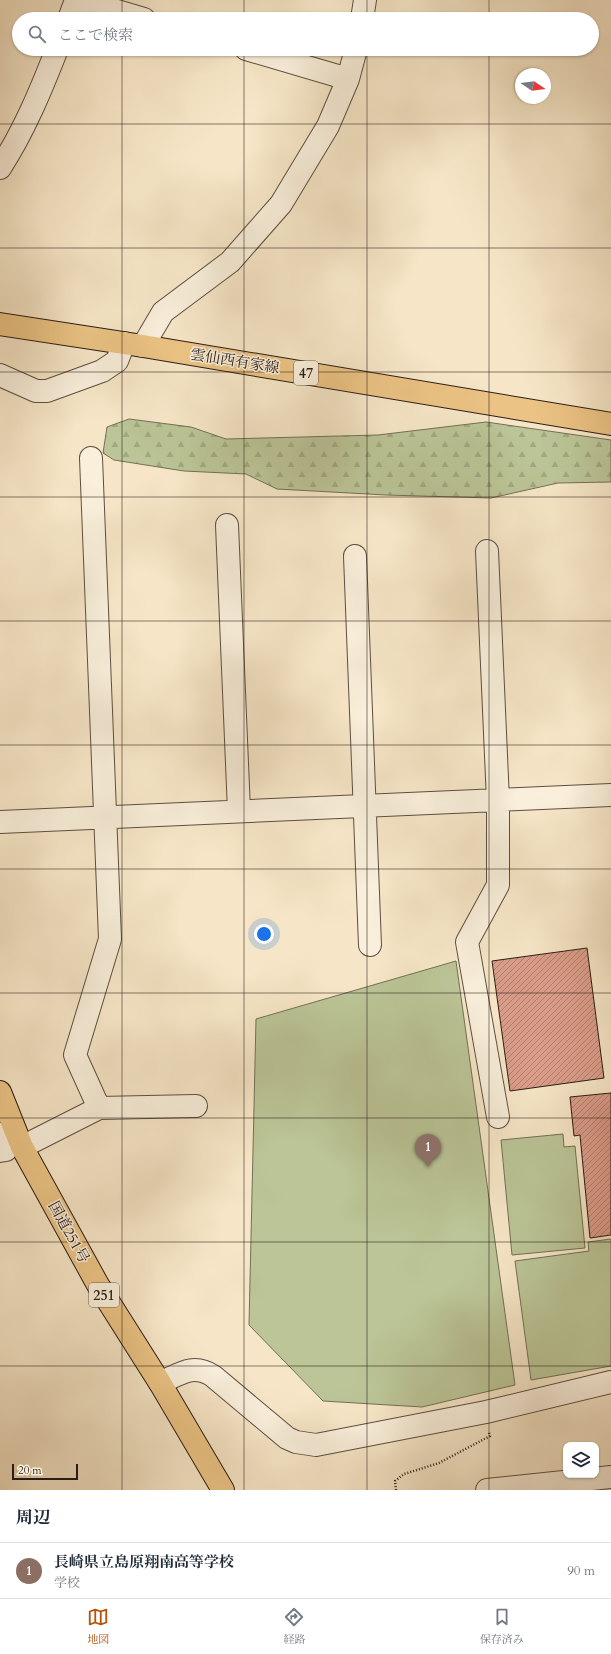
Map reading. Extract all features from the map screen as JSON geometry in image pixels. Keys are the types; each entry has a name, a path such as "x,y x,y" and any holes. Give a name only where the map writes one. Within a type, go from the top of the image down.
{"main road":[{"name":"雲仙西有家線","path":"0,324 134,344 611,424"},
{"name":"国道251号","path":"2,1104 22,1147 98,1285 160,1383 223,1490"}],"street":[{"path":"72,12 76,0"},
{"path":"80,0 120,12"},
{"path":"363,12 365,0"},
{"path":"0,168 15,145 54,56"},
{"path":"270,56 348,79"},
{"path":"0,375 36,391 48,391 102,371 117,361 163,312 230,262 281,204 328,126 348,79 354,56"},
{"path":"91,458 110,939 74,1055 99,1108"},
{"path":"227,525 239,811"},
{"path":"487,551 498,801 498,885 467,942 498,1117"},
{"path":"355,556 370,945"},
{"path":"0,822 611,795"},
{"path":"22,1147 99,1108 196,1106"},
{"path":"0,1134 6,1150 0,1152"},
{"path":"160,1383 189,1370 206,1371 287,1438 296,1442 316,1445 486,1412 611,1382"},
{"path":"487,1490 611,1477"}],"path":[{"path":"396,1490 395,1481 404,1474 438,1463 490,1436"}],"green space":[{"path":"129,419 191,427 226,439 378,435 486,422 611,440 611,482 558,483 491,498 386,495 277,489 246,474 184,471 114,460 103,453 107,427"},
{"path":"456,961 515,1385 422,1407 323,1401 249,1325 256,1019"},
{"path":"563,1134 564,1147 575,1146 585,1248 512,1255 501,1140"},
{"path":"611,1239 611,1366 531,1380 515,1261 589,1251 588,1242"}],"building":[{"path":"587,948 604,1078 510,1091 492,961"},
{"path":"611,1093 611,1235 590,1238 580,1135 574,1136 570,1097"}],"place":[{"name":"長崎県立島原翔南高等学校","path":"428,1167"}]}
